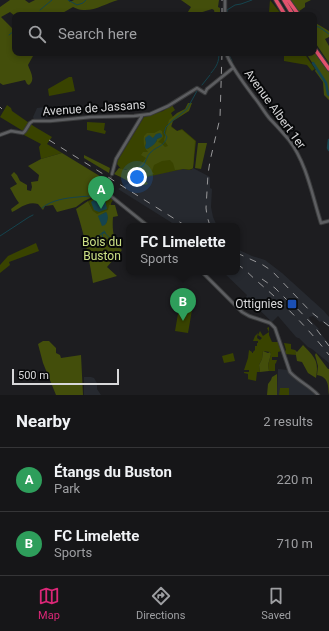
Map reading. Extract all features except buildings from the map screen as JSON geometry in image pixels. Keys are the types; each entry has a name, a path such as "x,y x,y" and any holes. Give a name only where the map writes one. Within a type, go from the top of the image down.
{"highway":[{"path":"276,0 283,12"},
{"path":"283,0 290,12"},
{"path":"288,0 297,12"},
{"path":"317,49 329,65"},
{"path":"317,52 329,69"}],"street":[{"path":"225,0 225,12"},
{"name":"Avenue Albert 1er","path":"228,56 234,69 264,112 294,148 306,174 322,223 329,221"},
{"name":"Avenue de Jassans","path":"0,135 11,131 23,133 33,121 52,121 92,117 143,116 165,108 197,88 205,92 226,73 234,69"},
{"path":"112,174 116,159 143,116"},
{"path":"109,182 107,191 144,223"},
{"path":"205,275 242,312 271,324 276,330 290,372 318,395"}],"shaded area":[{"path":"46,107 47,117 45,117 45,120 34,119 33,117 37,108"},
{"path":"193,168 210,177 210,188 212,189 211,207 216,223 172,223 118,189 141,177 183,169 191,170"},
{"path":"240,250 265,260 282,273 329,317 329,327 313,316 309,317 329,344 329,363 296,337 278,316 272,322 246,297 247,295 226,275 240,275"},
{"path":"278,369 288,370 294,378 316,395 277,395"},
{"path":"84,377 94,378 97,383 97,389 101,395 84,395"}],"green space":[{"path":"10,0 25,0 29,3 35,0 68,0 70,2 74,0 118,0 87,10 80,10 73,7 64,12 12,12 12,14 10,12 1,17 12,28 12,56 33,56 28,65 32,75 32,81 29,85 25,80 3,85 0,83 0,7"},
{"path":"181,0 219,0 218,7 220,8 220,12 214,12 212,9 202,12 188,12 191,7"},
{"path":"270,0 280,12 269,12"},
{"path":"286,0 311,0 305,3 305,7 298,12 294,12"},
{"path":"317,24 329,31 329,37 325,39 329,46 329,63 317,45"},
{"path":"317,55 329,71 329,100 324,95 323,82 315,71 316,69 308,56"},
{"path":"284,56 306,56 315,69 312,71 307,65 284,61"},
{"path":"69,77 72,77 75,91 49,96 48,89"},
{"path":"188,103 192,103 189,111 173,121 171,127 177,131 182,130 195,141 193,168 175,170 173,163 170,160 162,161 154,165 152,171 154,174 143,177 148,184 144,185 135,184 114,174 119,168 126,170 137,168 142,163 146,158 141,155 143,152 148,152 145,147 144,140 144,136 147,133 154,133 160,130 162,131 163,137 158,142 165,147 168,146 164,140 169,120 177,113 185,109","holes":["160,133 162,137 157,139 157,141 148,149 145,146 145,139 153,138"]},
{"path":"7,105 12,111 52,137 47,144 62,153 41,159 39,147 41,144 24,135 23,131 0,117"},
{"path":"172,105 175,110 171,113 174,119 170,125 177,131 182,129 196,141 193,168 142,178 130,170 121,169 117,164 118,160 144,117 163,111"},
{"path":"87,122 105,123 105,134 87,130"},
{"path":"198,143 207,143 201,169 195,168"},
{"path":"62,153 103,178 104,185 101,193 84,201 76,207 57,212 53,205 45,206 43,210 38,204 31,203 12,212 11,209 19,203 10,188 17,184 11,175 14,172 20,181 27,185 27,190 31,191 31,182 38,181 39,175 28,166 41,159"},
{"path":"84,155 110,168 109,173 84,158"},
{"path":"103,195 108,195 113,200 111,203 109,230 103,233 88,201"},
{"name":"Bois du Buston","path":"88,201 93,211 97,214 108,210 109,205 115,205 118,216 113,217 113,231 115,239 122,250 107,267 117,276 93,283 86,246 76,209","holes":["106,212 108,218 106,224 98,216"]},
{"path":"36,243 39,251 9,262 10,265 0,273 0,265 8,256"},
{"path":"179,308 192,310 188,333 175,331"},
{"path":"260,331 263,336 269,332 272,342 279,342 282,351 278,352 278,357 272,357 272,360 277,360 275,364 275,371 269,371 268,365 271,354 270,352 263,351 262,359 259,365 260,372 257,372 256,381 247,379 248,374 244,372 249,372 249,370 244,370 249,350 253,353 255,346 257,346 258,343 258,341 253,341 255,336 258,333 257,338 260,340 262,338 258,335"},
{"path":"43,341 49,341 56,348 56,353 60,355 61,358 81,355 83,395 56,395 43,363 38,344"},
{"path":"284,343 291,344 291,349 295,350 296,355 285,354 284,352 286,350"},
{"path":"303,345 311,353 315,360 317,367 316,378 308,373 302,362 297,361 295,350 297,352"},
{"path":"263,351 268,353 270,352 271,354 268,365 269,371 260,372 259,365 262,359"},
{"path":"233,353 235,361 224,363 222,356"},
{"path":"316,353 329,369 329,395 326,380 317,375 318,366 315,355"},
{"path":"277,374 277,395 267,395 268,384 272,377"},
{"path":"280,388 289,388 289,395 279,395"}],"water":[{"path":"160,133 162,137 157,139 153,145 146,149 145,138 149,135 153,138 156,134"},
{"path":"103,195 107,209 99,212 94,210 91,202"},
{"path":"106,212 108,215 106,224 102,226 98,216"}],"waterway":[{"path":"40,10 52,0"},
{"path":"68,0 77,5 86,0"},
{"path":"227,10 235,5 252,0"},
{"path":"317,27 329,34"},
{"path":"211,73 217,64 219,56"},
{"path":"230,56 232,61"},
{"path":"313,63 326,83 329,95"},
{"path":"202,85 210,75"},
{"path":"136,169 143,166 150,153 164,143 167,137 164,133 166,127 187,109 197,91"},
{"path":"329,140 329,150"},
{"path":"42,208 59,200 91,196 106,186"},
{"path":"0,236 33,215"},
{"path":"104,231 113,242"},
{"path":"94,240 103,232 105,233"},
{"path":"104,233 102,234 103,239 105,240 104,242"}],"tunnel":[{"path":"109,182 112,174"}],"railway":[{"path":"222,0 222,12"},
{"path":"209,223 206,208 208,174 220,118 222,56"},
{"path":"49,140 181,223"},
{"path":"240,254 272,271 311,312 329,326"},
{"path":"240,266 287,308 329,355"},
{"path":"262,279 275,288 290,303"},
{"path":"288,299 314,326 329,346"}],"place":[{"name":"Étangs du Buston","path":"101,209"},
{"name":"Ottignies","path":"292,304"},
{"name":"FC Limelette","path":"183,321"}]}
